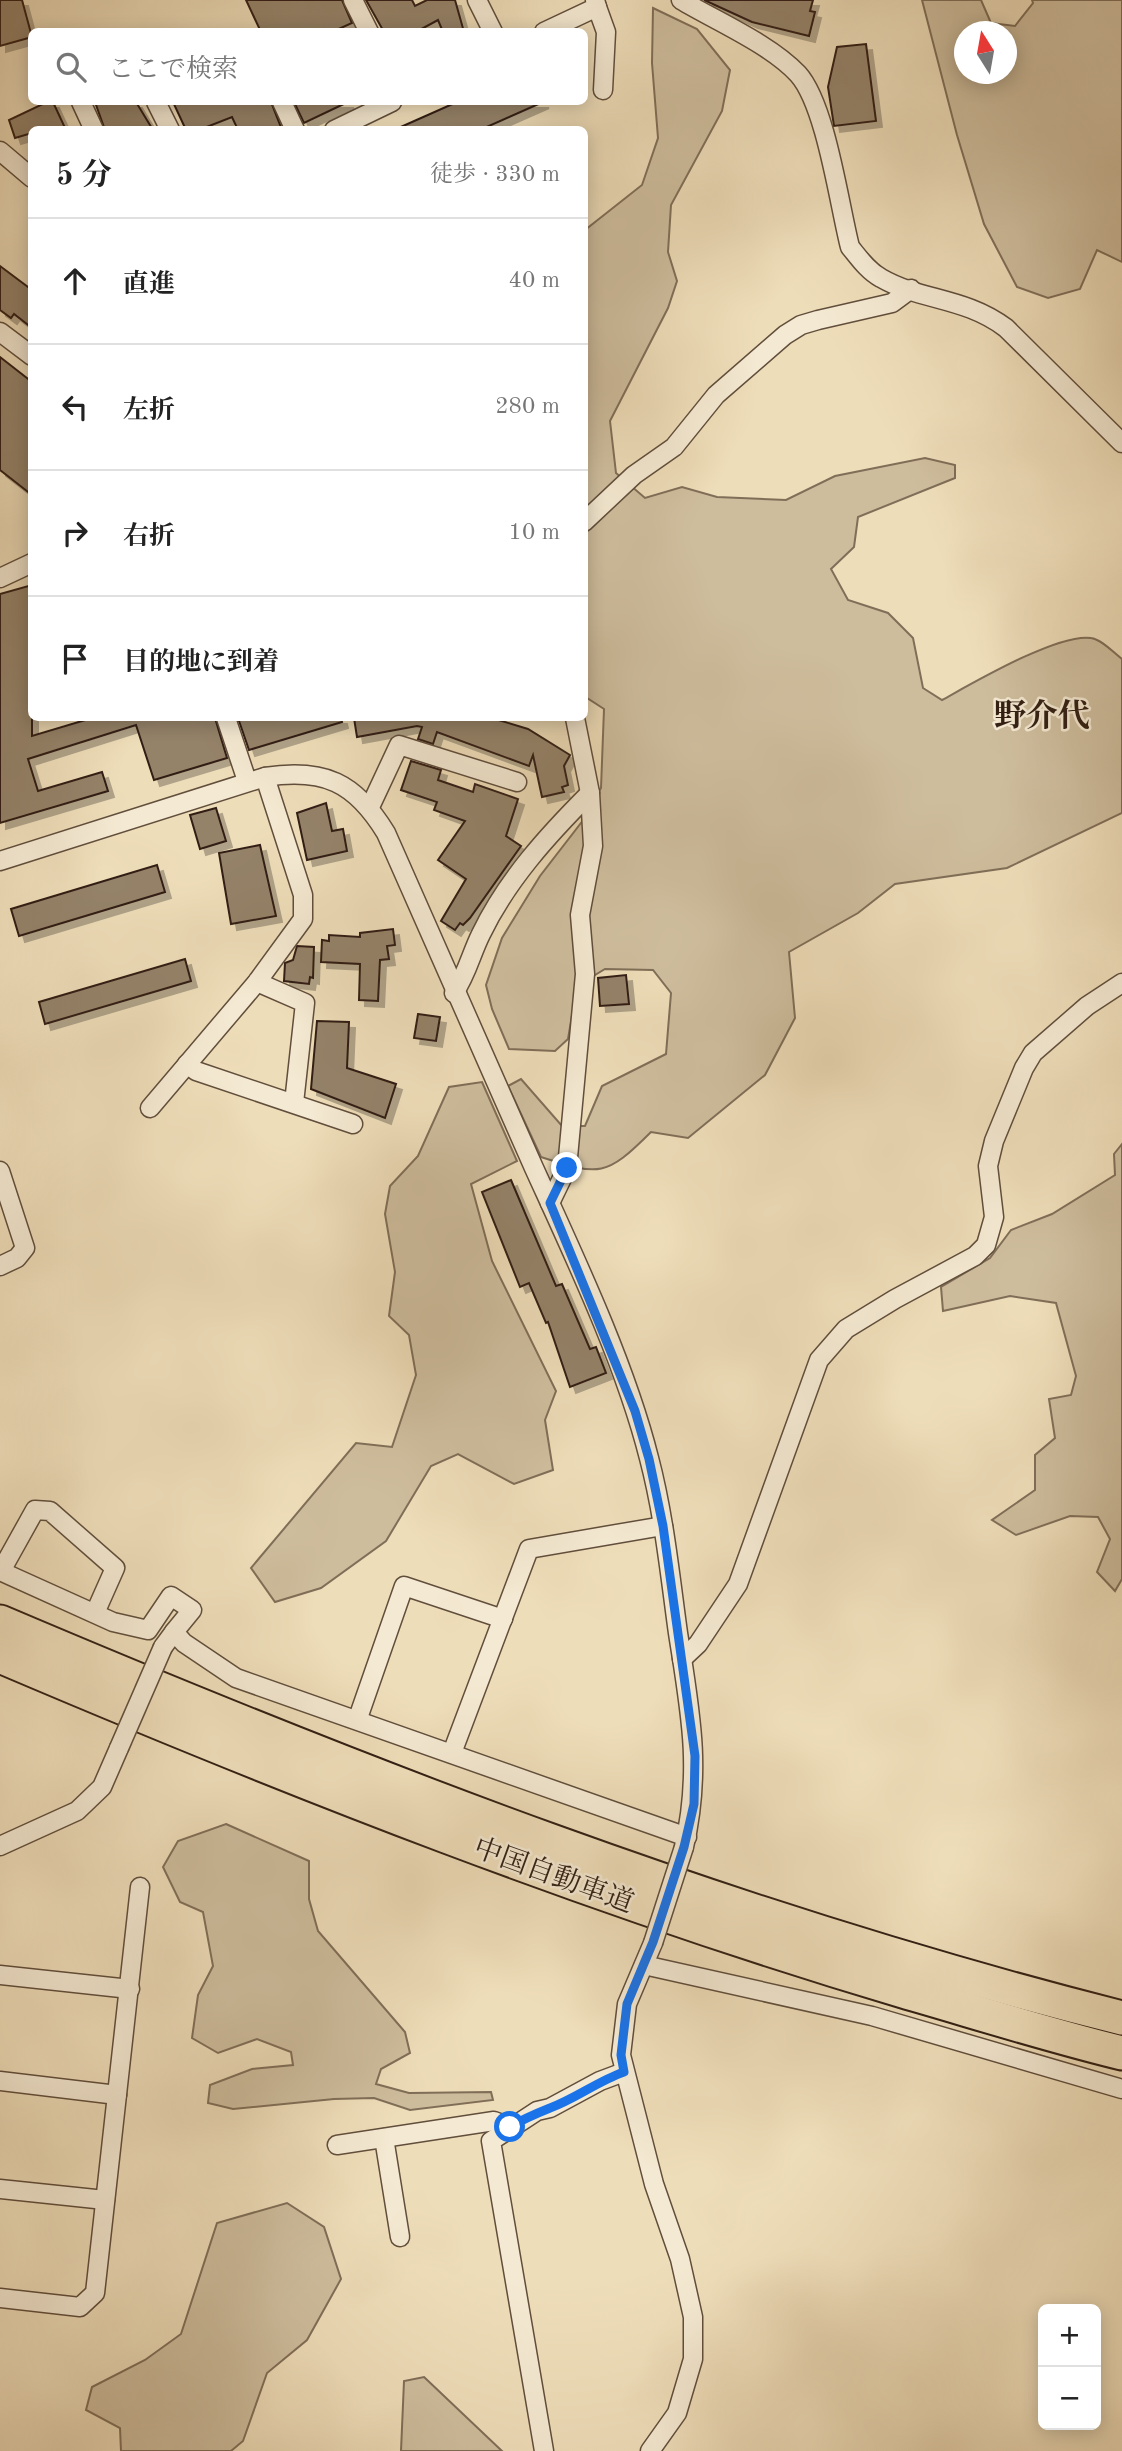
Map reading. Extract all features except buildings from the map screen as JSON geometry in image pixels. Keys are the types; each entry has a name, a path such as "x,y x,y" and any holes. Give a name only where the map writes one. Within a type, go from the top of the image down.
{"highway":[{"name":"中国自動車道","path":"0,1622 476,1815 845,1939 1122,2018"},
{"name":"中国自動車道","path":"0,1656 289,1777 644,1910 853,1976 1122,2053"}],"street":[{"path":"353,0 367,28"},
{"path":"477,0 491,28"},
{"path":"681,0 771,53 798,74 815,106 850,247 880,277 988,314 1006,328 1122,443"},
{"path":"551,28 596,3 606,32 603,90"},
{"path":"83,105 92,126"},
{"path":"158,105 168,126"},
{"path":"283,105 293,126"},
{"path":"342,126 386,105"},
{"path":"0,151 28,175"},
{"path":"588,518 634,475 674,447 716,395 750,369 785,335 801,325 892,303 911,289"},
{"path":"0,332 28,353"},
{"path":"0,578 28,565"},
{"path":"150,1108 257,982 303,919 303,895 256,779 227,721"},
{"path":"550,1203 567,1168 585,974 580,915 593,845 590,793 576,721"},
{"path":"370,807 399,745 517,782"},
{"path":"0,860 256,779 291,773 323,777 344,785 370,807 407,880 454,993 550,1203 635,1411 649,1459 663,1526 695,1756 694,1804 686,1842 653,1942 627,2004 621,2055 654,2184 680,2259 693,2317 693,2359 677,2413 650,2451"},
{"path":"454,993 463,979 481,934 520,870 590,793"},
{"path":"257,982 305,1003 294,1103"},
{"path":"682,1659 698,1644 738,1584 819,1360 846,1329 975,1256 986,1245 994,1217 988,1166 994,1141 1024,1068 1033,1053 1078,1014 1122,983"},
{"path":"187,1064 196,1071 353,1124"},
{"path":"0,1171 25,1248 17,1258 0,1266"},
{"path":"0,1846 77,1811 102,1787 163,1647 192,1610 171,1596 148,1630 113,1622 1,1571 35,1510 50,1511 115,1568 95,1613"},
{"path":"452,1753 529,1549 663,1526"},
{"path":"358,1718 404,1586 503,1619"},
{"path":"174,1632 184,1643 236,1678 358,1718 686,1842"},
{"path":"0,2298 80,2307 95,2293 140,1887"},
{"path":"644,1965 872,2016 1122,2089"},
{"path":"0,1975 130,1989"},
{"path":"544,2451 491,2141 537,2111 550,2108 600,2081 624,2072"},
{"path":"0,2081 117,2095"},
{"path":"337,2145 494,2121 510,2127"},
{"path":"384,2138 400,2237"},
{"path":"0,2189 105,2200"}],"shaded area":[{"path":"922,0 981,0 990,21 954,21 954,84 1017,84 1017,23 1033,3 1032,0 1122,0 1122,262 1097,250 1080,289 1048,298 1017,287 984,224 957,135"},
{"path":"653,8 697,29 730,70 722,111 671,205 668,252 677,281 668,308 610,421 616,473 645,498 682,487 717,497 786,500 835,476 925,458 955,465 955,478 858,517 854,547 831,569 848,600 888,613 913,638 923,688 942,700 1016,661 1058,643 1091,638 1122,659 1122,813 1007,868 895,884 858,913 789,952 795,1018 765,1075 688,1138 651,1132 612,1165 590,1169 541,1157 508,1086 521,1079 562,1126 585,1126 602,1086 666,1054 671,993 653,970 605,969 577,986 568,1039 555,1051 509,1049 492,1009 486,985 502,938 540,876 584,819 601,788 604,709 588,699 588,228 642,185 658,138 652,63"},
{"path":"482,1082 517,1161 471,1184 492,1261 556,1391 545,1420 553,1470 514,1484 458,1454 431,1466 386,1541 321,1588 275,1602 251,1568 356,1443 392,1447 416,1375 409,1335 389,1316 395,1272 385,1214 390,1186 418,1156 449,1087"},
{"path":"1122,1144 1122,1579 1115,1591 1097,1572 1110,1539 1098,1517 1070,1516 1016,1535 992,1520 1035,1490 1035,1455 1055,1438 1049,1399 1071,1395 1076,1376 1056,1303 1010,1296 943,1311 941,1287 990,1258 1011,1230 1052,1214 1115,1175 1114,1154"},
{"path":"226,1824 309,1861 309,1899 318,1931 405,2032 410,2053 381,2069 376,2084 409,2093 491,2092 493,2100 410,2110 374,2098 334,2099 233,2109 208,2103 210,2085 252,2069 293,2065 291,2052 257,2039 218,2053 192,2038 198,1995 213,1966 203,1912 180,1902 163,1867 178,1841"},
{"path":"287,2203 324,2227 341,2279 307,2340 267,2373 243,2441 231,2451 121,2451 120,2428 86,2410 92,2387 145,2360 181,2334 217,2223"},
{"path":"424,2377 502,2451 401,2451 404,2381"}],"district":[{"name":"野介代","path":"1042,718"}],"route":[{"path":"510,2127 537,2111 550,2108 600,2081 624,2072 621,2055 627,2004 653,1942 684,1847 694,1804 695,1756 691,1717 663,1526 649,1459 635,1411 576,1261 550,1203 567,1168"}]}
